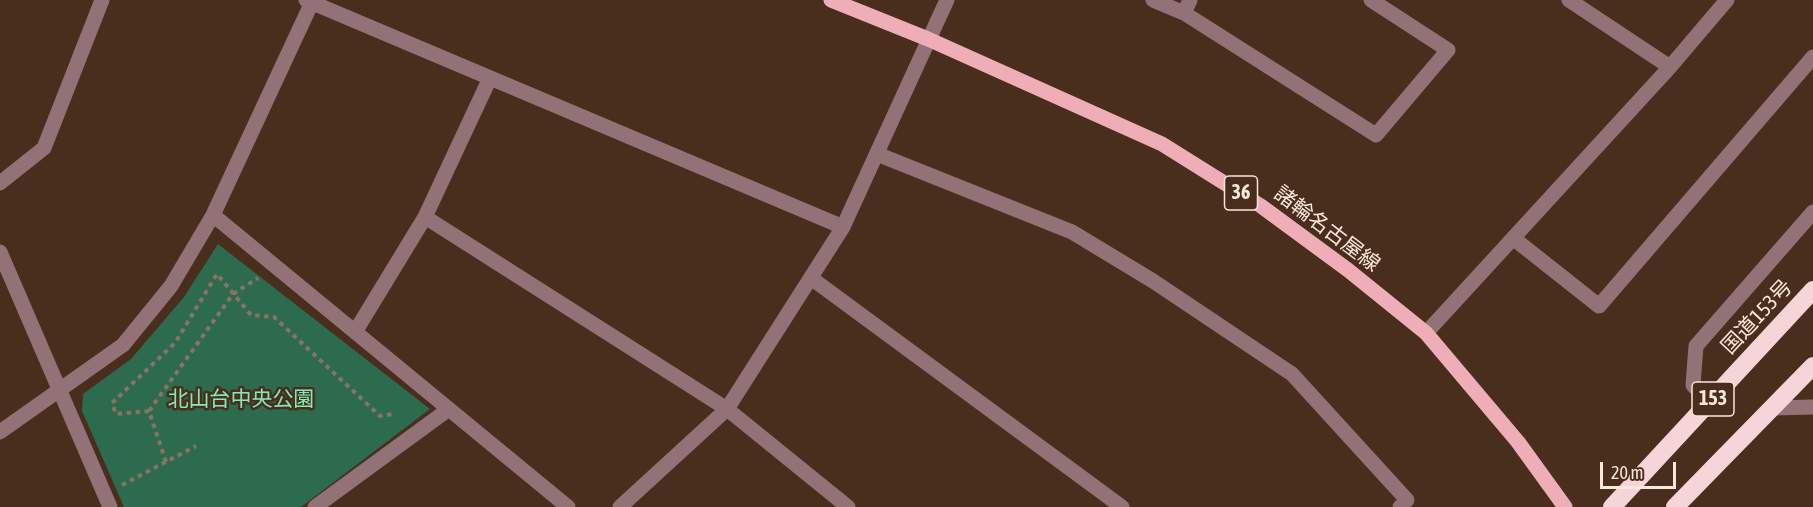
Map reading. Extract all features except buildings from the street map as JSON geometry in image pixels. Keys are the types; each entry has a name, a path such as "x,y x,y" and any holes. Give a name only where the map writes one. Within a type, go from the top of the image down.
{"highway":[{"name":"国道153号","path":"1612,507 1813,290"},
{"name":"153","path":"1675,507 1813,366"}],"main road":[{"name":"諸輪名古屋線","path":"831,0 928,39 1162,144 1261,206 1348,270 1426,333 1518,442 1565,507"}],"street":[{"path":"0,183 44,148 102,0"},
{"path":"620,507 727,409 843,227 947,0"},
{"path":"1154,0 1187,6 1376,135 1448,51 1371,0"},
{"path":"1569,0 1670,67"},
{"path":"1426,333 1670,67 1727,0"},
{"path":"0,432 123,345 171,286 213,214 310,1 843,227"},
{"path":"1513,238 1599,306 1813,57"},
{"path":"355,332 425,217 490,78"},
{"path":"876,154 1072,232 1153,281 1292,374 1407,500 1400,507"},
{"path":"1709,402 1693,385 1696,346 1813,212"},
{"path":"213,214 568,507"},
{"path":"425,217 727,409 848,507"},
{"path":"0,252 107,501"},
{"path":"811,278 1122,507"},
{"path":"1773,408 1813,407"},
{"path":"315,507 449,409"}],"path":[{"path":"276,267 233,294 148,411 116,414 112,403 175,343 217,274 233,294 251,315 273,317 380,416 393,414"},
{"path":"148,411 166,462"},
{"path":"107,501 166,462 196,446"}],"green space":[{"name":"北山台中央公園","path":"218,244 430,409 301,507 124,507 82,411 83,394 131,359 184,297"}]}
